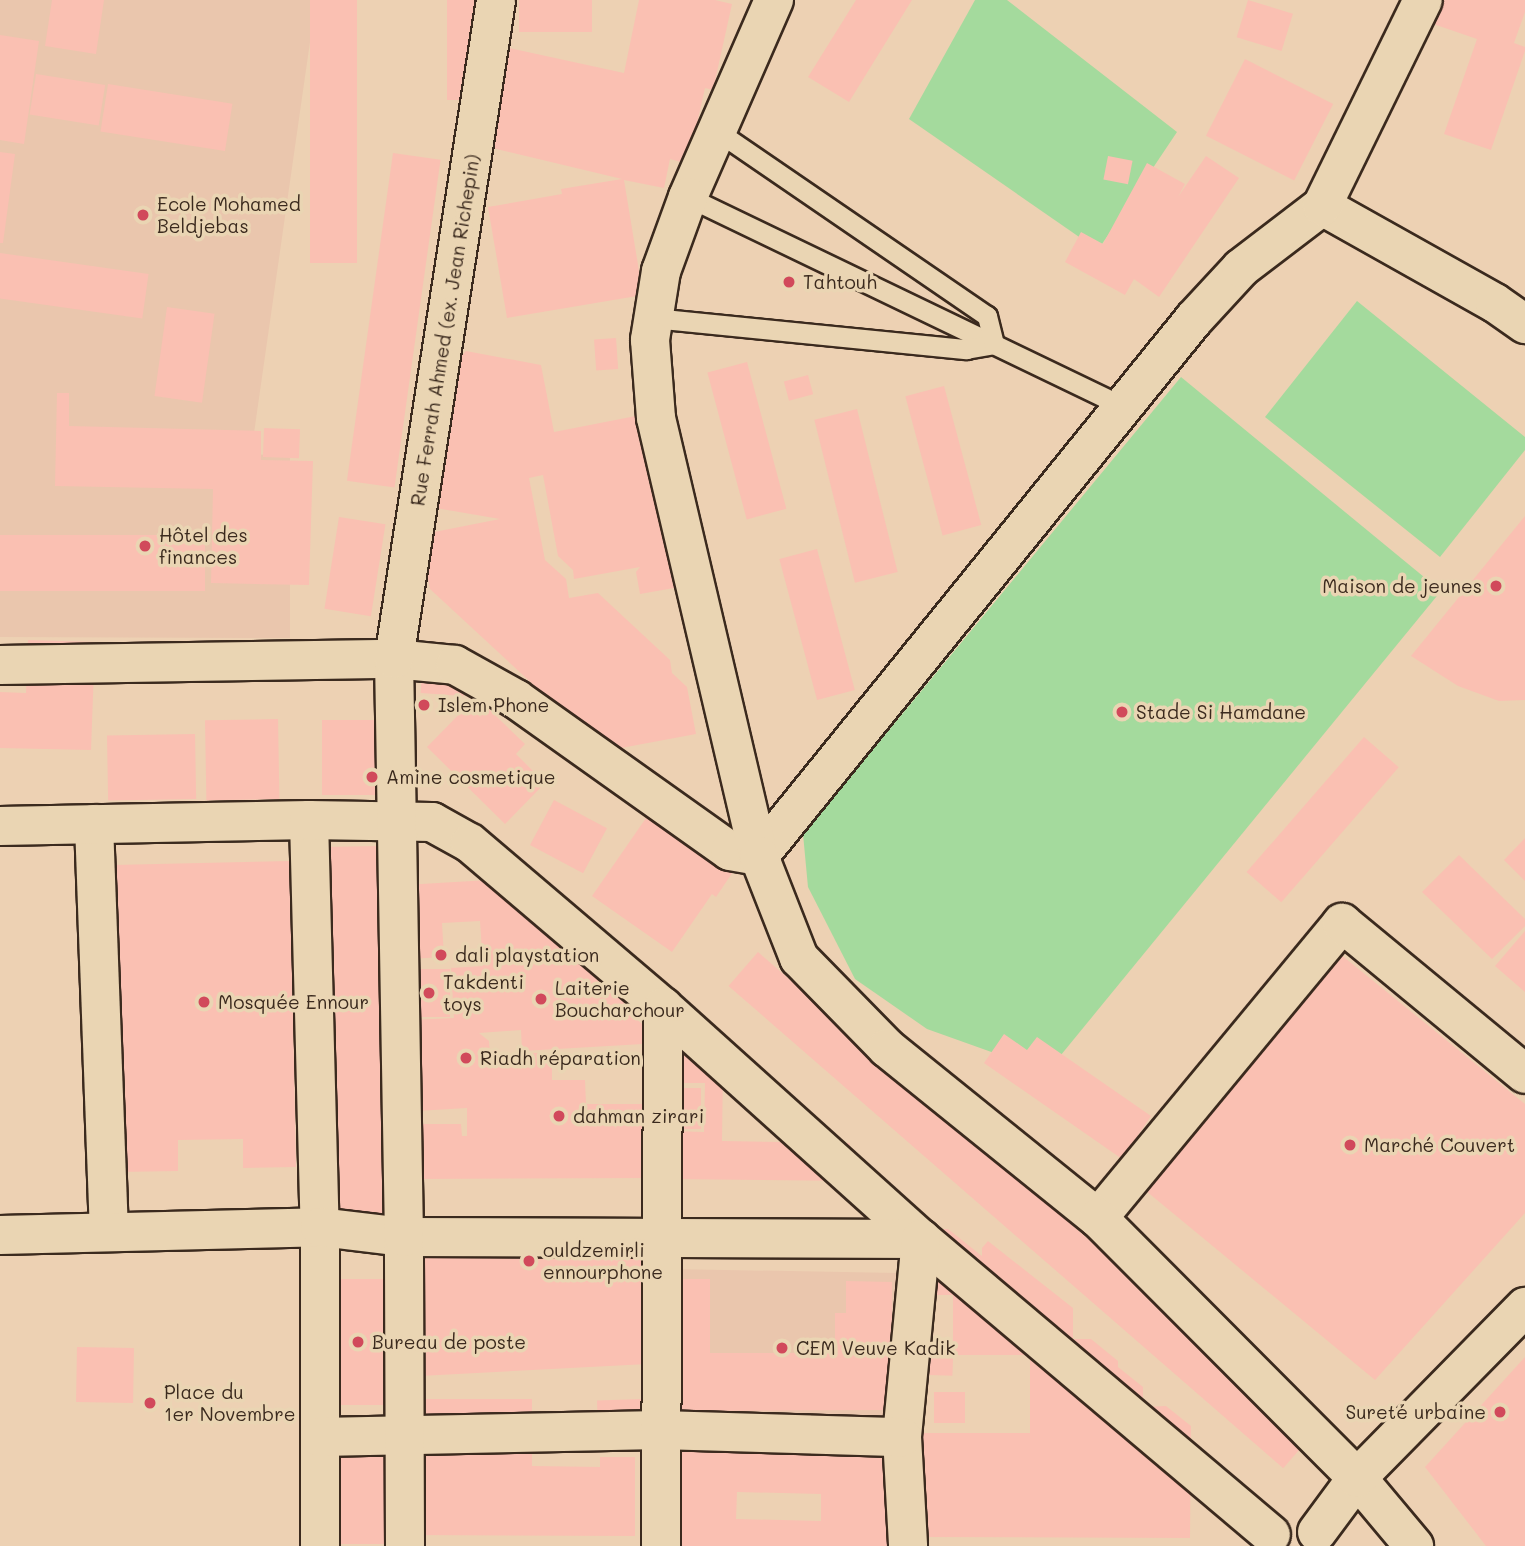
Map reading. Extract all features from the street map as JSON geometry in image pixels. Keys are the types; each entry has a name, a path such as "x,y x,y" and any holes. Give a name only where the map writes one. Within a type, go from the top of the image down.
{"street":[{"name":"Rue Ferrah Ahmed (ex. Jean Richepin)","path":"405,1546 404,1237 394,659 496,0"},
{"path":"774,0 688,197 661,271 650,340 656,418 759,856 799,958 887,1048 1098,1218 1357,1478 1413,1546"},
{"path":"759,856 1194,319 1241,268 1322,206 1423,0"},
{"path":"1322,206 1495,303 1525,324"},
{"path":"0,665 394,659 456,665 516,699 730,851 759,856"},
{"path":"309,820 320,1227 320,1546"},
{"path":"0,826 309,820 432,822 470,843 663,1007 921,1240 1267,1541 1288,1526 1308,1527 1322,1539 1357,1478 1525,1307"},
{"path":"94,824 109,1233"},
{"path":"1098,1218 1342,923 1525,1074"},
{"path":"661,1546 663,1007"},
{"path":"0,1235 320,1227 404,1237 921,1240"},
{"path":"908,1546 902,1437 921,1240"},
{"path":"320,1437 660,1430 902,1437"}],"lane":[{"path":"717,131 987,316 994,344"},
{"path":"688,197 1123,406"},
{"path":"653,318 966,349 994,344"}],"shaded area":[{"name":"Ecole Mohamed Beldjebas","path":"0,0 316,0 251,454 290,456 290,638 0,637"},
{"name":"CEM Veuve Kadik","path":"670,1269 897,1273 894,1427 667,1423"}],"green space":[{"path":"975,0 1007,0 1177,132 1098,250 909,119"},
{"path":"1357,301 1525,437 1525,450 1440,557 1265,417"},
{"name":"Stade Si Hamdane","path":"1181,377 1441,591 1047,1072 927,1029 855,979 808,887 803,834"}],"building":[{"path":"52,0 104,0 96,54 45,46"},
{"path":"310,0 357,0 357,263 310,263"},
{"path":"447,0 488,0 488,100 447,100"},
{"path":"519,0 592,0 592,32 519,32"},
{"path":"639,0 715,0 732,4 713,90 705,88 688,164 670,159 664,188 624,180 643,295 507,318 488,207 562,194 561,189 622,179 484,146 505,47 624,73"},
{"path":"856,0 912,0 849,102 808,77"},
{"path":"1248,0 1293,14 1282,51 1237,37"},
{"path":"1419,0 1525,0 1525,12 1514,43 1525,47 1525,51 1491,150 1444,134 1477,39 1413,17"},
{"path":"0,35 39,41 24,144 0,140"},
{"path":"1245,59 1333,104 1294,181 1206,136"},
{"path":"36,74 105,85 99,125 30,114"},
{"path":"108,84 232,104 225,151 100,131"},
{"path":"0,152 15,154 3,243 0,243"},
{"path":"393,153 441,160 394,487 347,481"},
{"path":"1108,156 1133,161 1128,184 1103,180"},
{"path":"1206,156 1239,178 1159,297 1134,279 1125,295 1065,262 1081,232 1103,244 1147,163 1185,184 1178,197"},
{"path":"0,253 149,274 142,318 0,298"},
{"path":"167,307 215,314 202,403 154,396"},
{"path":"616,338 618,369 596,370 594,340"},
{"path":"466,351 541,365 554,432 641,415 674,588 640,594 636,572 640,567 574,579 573,570 558,556 543,475 529,478 545,560 566,579 569,598 598,593 670,660 672,673 687,687 696,734 605,751 430,589 420,537 500,519 424,506 447,372"},
{"path":"747,362 786,509 747,519 707,373"},
{"path":"808,375 813,394 789,401 784,381"},
{"path":"944,386 981,525 943,535 905,396"},
{"path":"57,393 69,393 69,426 261,431 261,460 313,461 309,585 211,583 213,489 55,486"},
{"path":"857,409 898,572 855,583 814,420"},
{"path":"264,428 300,429 299,458 263,457"},
{"name":"Maison de jeunes","path":"1525,516 1525,700 1499,701 1458,686 1411,656"},
{"path":"339,517 385,524 371,616 324,609"},
{"path":"0,535 205,535 205,591 0,591"},
{"path":"817,549 855,690 817,700 779,559"},
{"path":"28,640 95,642 91,750 0,748 0,692 26,693"},
{"path":"424,645 467,648 464,696 421,693"},
{"path":"476,697 525,744 516,754 545,783 505,824 427,747"},
{"path":"278,719 279,799 206,800 205,720"},
{"path":"322,720 375,720 375,795 322,795"},
{"path":"195,734 196,799 108,801 107,736"},
{"path":"1364,737 1399,767 1281,902 1247,872"},
{"path":"554,800 607,828 583,873 530,845"},
{"path":"655,805 739,863 716,897 712,894 672,952 592,896"},
{"path":"1525,838 1525,881 1504,860"},
{"path":"380,846 386,1218 330,1219 323,847"},
{"path":"1459,855 1525,919 1525,926 1492,959 1422,892"},
{"name":"Mosquée Ennour","path":"290,861 296,1167 243,1168 243,1139 178,1140 178,1171 118,1172 113,865"},
{"name":"Laiterie Boucharchour","path":"506,879 634,993 622,1006 642,1024 643,1044 522,1051 521,1030 479,1033 489,1041 490,1056 482,1065 520,1065 520,1053 552,1053 552,1080 585,1080 586,1104 651,1104 651,1178 418,1179 417,1124 461,1124 462,1136 467,1136 467,1108 400,1112 411,1020 454,1018 451,968 483,966 480,921 442,923 444,957 408,959 404,885"},
{"path":"1525,931 1525,992 1495,966"},
{"path":"758,952 1313,1434 1283,1468 728,986"},
{"name":"Marché Couvert","path":"1340,954 1525,1104 1525,1213 1375,1380 1140,1186"},
{"name":"Takdenti toys","path":"407,969 450,969 450,1017 407,1017"},
{"path":"672,1020 723,1067 722,1141 850,1143 850,1181 667,1179 668,1131 704,1132 705,1083 672,1083"},
{"path":"1004,1034 1027,1050 1037,1037 1151,1116 1122,1159 984,1063"},
{"path":"674,1088 701,1088 701,1129 674,1129"},
{"name":"ouldzemirli ennourphone","path":"645,1222 652,1364 420,1376 412,1234"},
{"path":"901,1229 948,1229 982,1256 982,1248 988,1241 1073,1308 1073,1339 1091,1339 1118,1361 1118,1367 1143,1387 1143,1407 1166,1406 1191,1426 1190,1538 923,1537 915,1433 1030,1433 1030,1355 953,1355 953,1295 901,1295"},
{"name":"Bureau de poste","path":"327,1279 389,1279 389,1405 327,1405"},
{"path":"666,1279 710,1279 710,1353 835,1353 835,1313 846,1313 846,1281 892,1282 892,1410 666,1411"},
{"path":"77,1347 134,1348 133,1403 76,1402"},
{"name":"Sureté urbaine","path":"1525,1357 1525,1546 1486,1546 1425,1467"},
{"path":"930,1358 953,1359 952,1376 929,1375"},
{"path":"934,1392 965,1392 965,1423 934,1423"},
{"path":"413,1399 532,1399 532,1466 600,1467 600,1457 635,1457 635,1536 413,1535"},
{"path":"642,1399 643,1432 598,1434 597,1401"},
{"path":"671,1438 892,1443 889,1546 669,1546","holes":["737,1492 821,1494 821,1521 736,1519"]},
{"path":"338,1439 395,1439 395,1544 338,1544"}],"place":[{"name":"Ecole Mohamed Beldjebas","path":"143,215"},
{"name":"Tahtouh","path":"789,282"},
{"name":"Hôtel des finances","path":"145,546"},
{"name":"Maison de jeunes","path":"1496,586"},
{"name":"Islem Phone","path":"424,705"},
{"name":"Stade Si Hamdane","path":"1122,712"},
{"name":"Amine cosmetique","path":"372,777"},
{"name":"dali playstation","path":"441,955"},
{"name":"Takdenti toys","path":"429,993"},
{"name":"Laiterie Boucharchour","path":"541,999"},
{"name":"Mosquée Ennour","path":"204,1002"},
{"name":"Riadh réparation","path":"466,1058"},
{"name":"dahman zirari","path":"559,1116"},
{"name":"Marché Couvert","path":"1350,1145"},
{"name":"ouldzemirli ennourphone","path":"529,1261"},
{"name":"Bureau de poste","path":"358,1342"},
{"name":"CEM Veuve Kadik","path":"782,1348"},
{"name":"Place du 1er Novembre","path":"150,1403"},
{"name":"Sureté urbaine","path":"1500,1412"}]}
